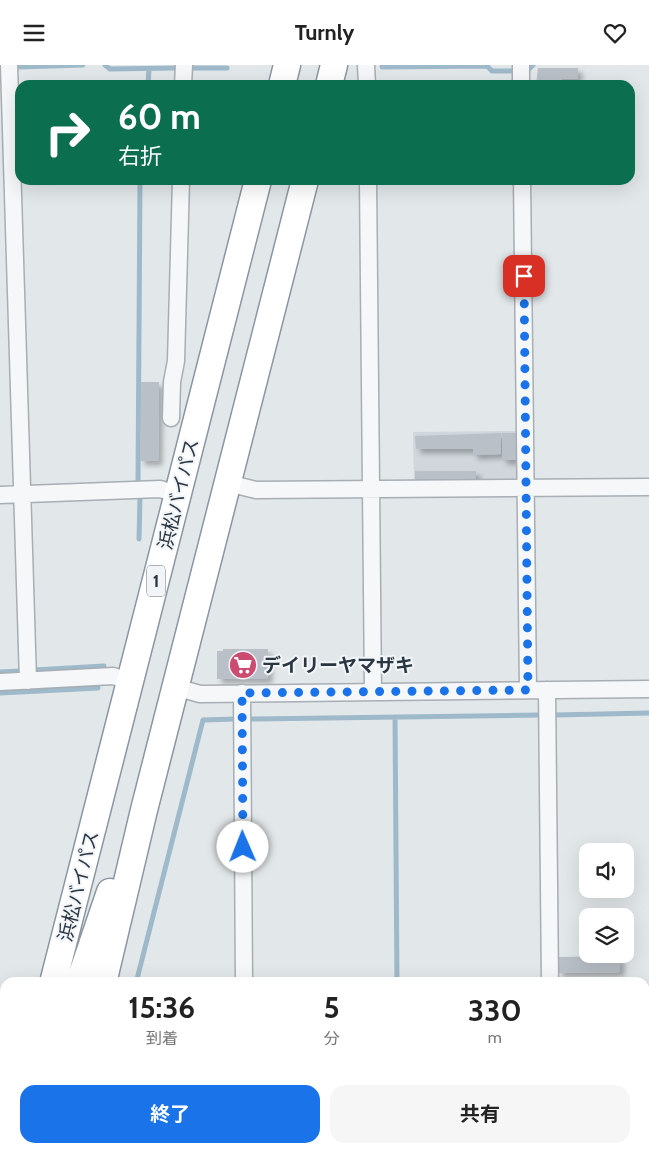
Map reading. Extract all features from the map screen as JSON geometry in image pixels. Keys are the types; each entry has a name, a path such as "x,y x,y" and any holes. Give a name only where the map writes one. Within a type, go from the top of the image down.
{"highway":[{"path":"283,80 287,65"},
{"path":"330,80 334,65"},
{"name":"浜松バイパス","path":"56,977 257,185"},
{"path":"104,977 144,810 304,185"},
{"path":"81,977 117,870 144,810"}],"street":[{"path":"9,65 28,681"},
{"path":"184,65 184,80"},
{"path":"366,65 367,80"},
{"path":"521,65 522,80"},
{"path":"170,418 172,383 176,361 181,185"},
{"path":"368,185 373,692"},
{"path":"522,185 528,690"},
{"path":"227,483 256,490 649,487"},
{"path":"0,495 160,489 178,494"},
{"path":"0,682 113,676 130,681"},
{"path":"175,687 200,693 649,689"},
{"path":"547,690 550,977"},
{"path":"242,693 244,977"}],"shaded area":[{"path":"520,431 520,479 517,483 414,484 413,432"}],"building":[{"path":"538,68 578,68 578,78 537,80"},
{"path":"141,382 159,382 158,461 140,461"},
{"path":"501,433 501,454 473,455 473,449 416,449 415,436"},
{"path":"502,433 519,433 519,460 502,460"},
{"path":"415,471 476,471 476,481 415,482"},
{"name":"デイリーヤマザキ","path":"223,649 268,649 268,679 217,679 217,651 223,651"},
{"path":"558,957 579,957 579,963 620,963 620,972 558,973"}],"waterway":[{"path":"18,67 83,65"},
{"path":"105,65 110,69 174,68"},
{"path":"529,69 533,65"},
{"path":"382,67 487,66 492,71 514,71"},
{"path":"194,68 227,68"},
{"path":"148,80 149,69"},
{"path":"138,484 140,185"},
{"path":"139,539 140,497"},
{"path":"34,670 104,666"},
{"path":"0,672 21,671"},
{"path":"0,693 98,688"},
{"path":"555,715 649,713"},
{"path":"250,719 540,715"},
{"path":"395,717 397,977"},
{"path":"138,977 203,720 235,719"}],"place":[{"name":"デイリーヤマザキ","path":"243,665"}],"route":[{"path":"243,847 242,693 528,690 524,276"}]}
